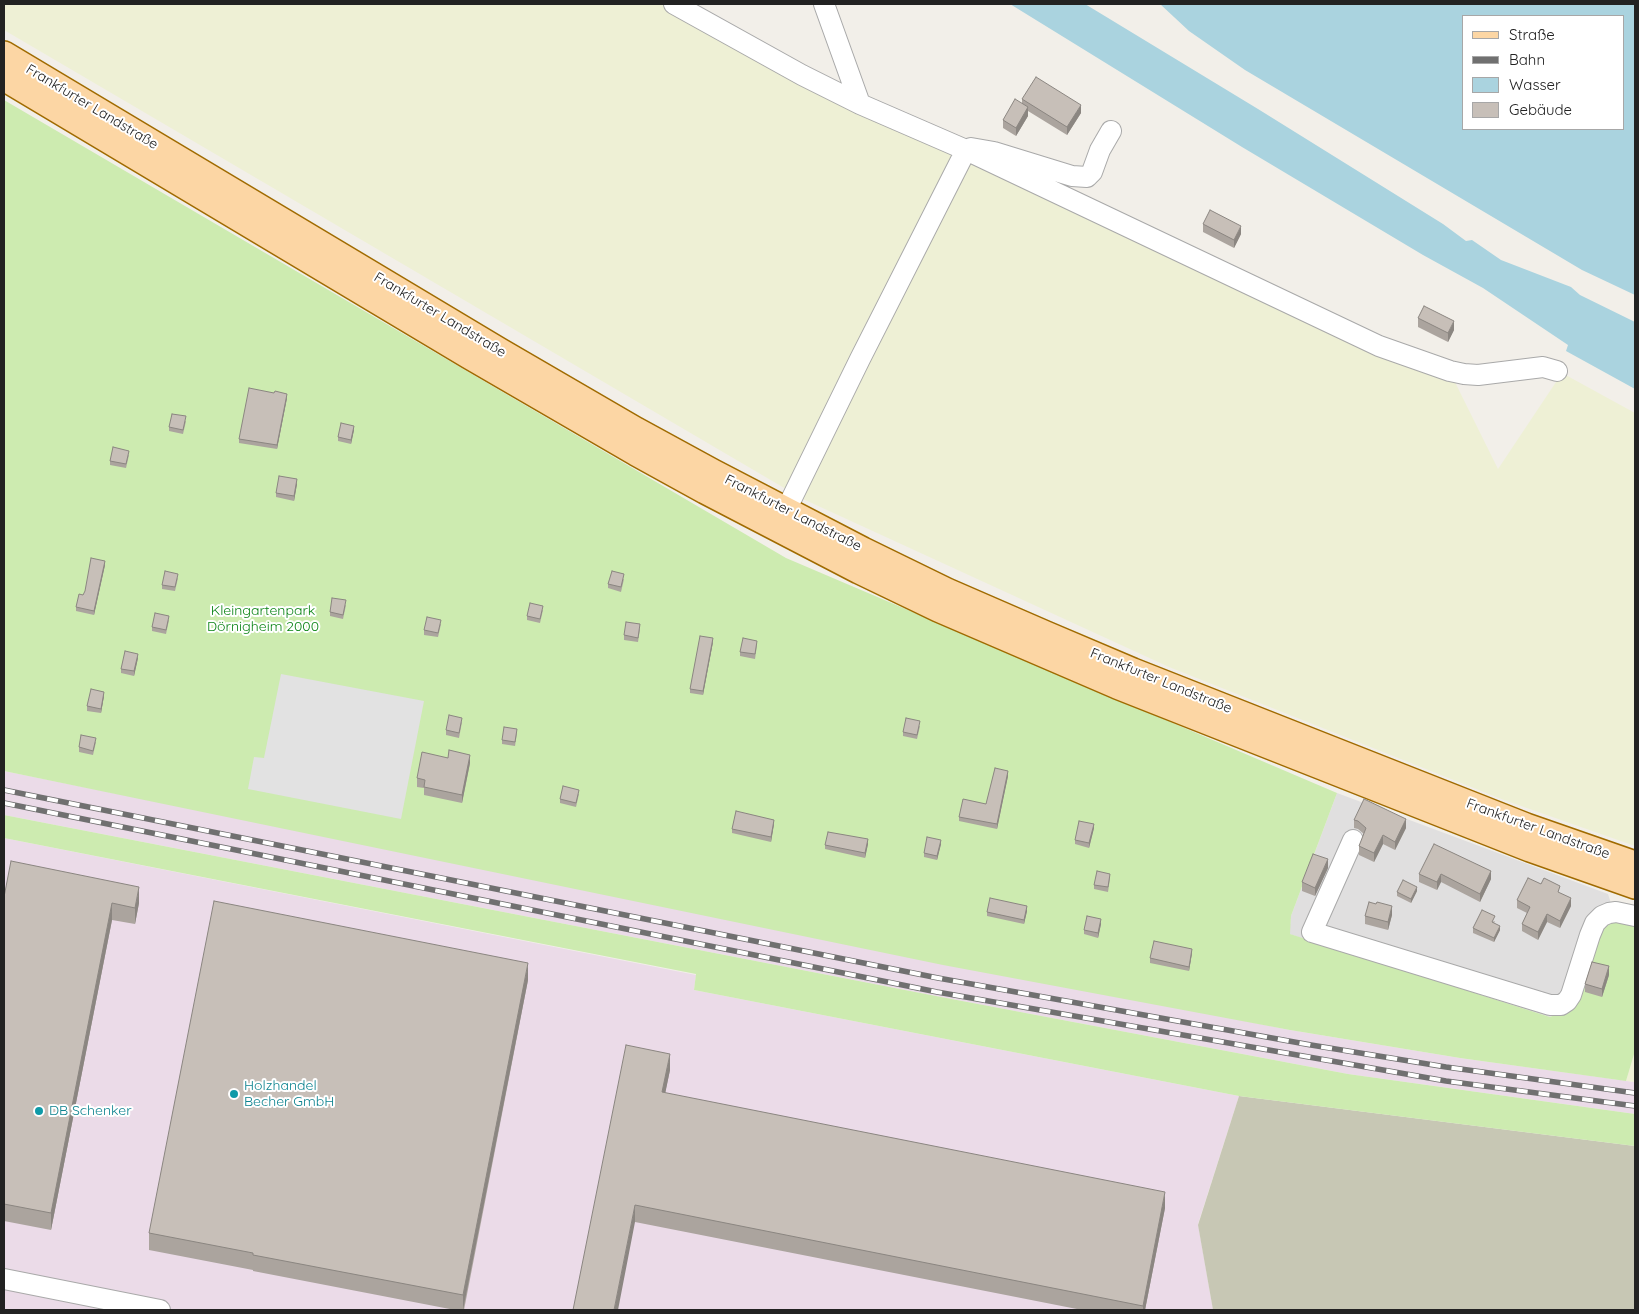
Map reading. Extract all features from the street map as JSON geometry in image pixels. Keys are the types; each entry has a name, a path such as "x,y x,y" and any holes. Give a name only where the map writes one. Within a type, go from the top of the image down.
{"main road":[{"name":"Frankfurter Landstraße","path":"4,54 500,351 679,453 863,550 947,591 1133,671 1526,826 1635,864"},
{"name":"Frankfurter Landstraße","path":"4,78 468,356 636,453 713,496 859,571 1023,646 1172,708 1521,846 1635,886"}],"street":[{"path":"674,4 802,75 860,104 966,150 1379,346 1414,360 1450,371 1471,374 1533,367 1543,367 1557,371"},
{"path":"824,4 860,104"},
{"path":"786,510 864,350 966,150 971,148 994,152 1072,176 1087,176 1092,172 1100,150 1111,131"},
{"path":"1352,840 1312,932 1550,1005 1561,1005 1567,1001 1571,994 1595,923 1608,913 1616,912 1635,916"},
{"path":"4,1279 160,1310"}],"shaded area":[{"path":"4,4 687,4 806,70 1379,340 1446,364 1498,469 1562,373 1635,413 1635,846 1504,800 1169,667 803,499 4,30"},
{"path":"281,674 424,701 401,819 248,789 254,757 264,758"},
{"path":"4,771 1290,1030 1460,1058 1635,1082 1635,1114 1348,1074 4,815"},
{"path":"1337,793 1608,894 1616,919 1572,1008 1550,1017 1289,934 1291,916"},
{"path":"4,838 696,975 694,990 1239,1096 1198,1224 1213,1310 4,1310"},
{"path":"1635,1051 1635,1082 1626,1081"},
{"path":"1239,1096 1635,1146 1635,1310 1213,1310 1198,1225"}],"green space":[{"name":"Kleingartenpark Dörnigheim 2000","path":"4,100 786,558 1337,793 1291,916 1290,934 1550,1017 1572,1008 1597,934 1616,919 1635,924 1635,1051 1626,1081 1460,1058 1290,1030 943,965 4,771"},
{"path":"4,815 1348,1074 1635,1114 1635,1146 1239,1096 694,990 696,974 4,838"}],"water":[{"path":"1010,4 1085,4 1443,224 1466,241 1472,240 1501,260 1571,287 1580,295 1635,322 1635,389 1566,351 1568,345 1483,288 1423,255 1242,147"},
{"path":"1160,4 1635,4 1635,295 1582,270 1245,70 1189,31"}],"building":[{"path":"1036,77 1081,105 1067,127 1022,99"},
{"path":"1015,99 1028,107 1016,128 1003,120"},
{"path":"1210,210 1241,226 1234,240 1203,224"},
{"path":"1424,306 1454,321 1448,333 1418,318"},
{"path":"249,388 287,394 277,445 239,439"},
{"path":"172,414 186,416 183,430 169,427"},
{"path":"341,423 354,426 351,440 338,437"},
{"path":"113,447 129,451 126,464 110,461"},
{"path":"279,476 297,479 294,496 276,493"},
{"path":"91,558 105,561 94,611 76,607 79,594 83,595 85,591"},
{"path":"165,571 178,574 175,587 162,585"},
{"path":"612,571 624,574 621,587 608,584"},
{"path":"332,598 346,600 343,615 330,612"},
{"path":"530,603 543,606 540,619 527,616"},
{"path":"155,613 169,616 166,630 152,627"},
{"path":"427,617 441,620 438,633 424,630"},
{"path":"626,622 640,624 638,638 624,635"},
{"path":"700,636 713,638 703,691 690,689"},
{"path":"743,638 757,641 755,654 740,652"},
{"path":"125,651 138,654 134,671 121,669"},
{"path":"91,689 104,692 101,709 87,706"},
{"path":"449,715 462,718 459,733 446,730"},
{"path":"906,718 920,721 917,735 903,732"},
{"path":"504,727 517,729 515,742 502,740"},
{"path":"81,735 96,738 93,751 79,747"},
{"path":"449,750 470,755 462,795 424,787 425,780 417,778 422,752 448,758"},
{"path":"995,768 1008,771 997,824 959,817 963,799 986,804"},
{"path":"563,786 579,790 576,803 560,799"},
{"path":"1364,799 1406,819 1395,842 1383,835 1374,853 1359,846 1366,828 1354,820"},
{"path":"736,811 774,820 771,837 732,829"},
{"path":"1079,821 1094,824 1089,843 1075,840"},
{"path":"828,832 868,839 865,853 825,845"},
{"path":"927,837 941,840 937,856 924,853"},
{"path":"1434,844 1491,871 1480,894 1441,874 1437,882 1419,874"},
{"path":"1313,854 1328,859 1315,888 1302,882"},
{"path":"11,861 139,887 135,908 112,903 51,1213 4,1204 4,897"},
{"path":"1097,871 1110,874 1108,887 1094,885"},
{"path":"1528,878 1541,884 1544,878 1560,886 1558,892 1571,898 1560,921 1547,914 1538,932 1522,924 1530,907 1517,900"},
{"path":"1403,880 1417,887 1411,899 1397,892"},
{"path":"990,898 1027,906 1024,920 987,912"},
{"path":"214,901 528,963 463,1295 149,1233"},
{"path":"1369,902 1392,906 1388,922 1365,916"},
{"path":"1482,910 1495,916 1492,922 1500,926 1494,938 1473,928"},
{"path":"1087,916 1101,919 1098,933 1084,930"},
{"path":"1154,941 1192,949 1189,967 1150,958"},
{"path":"1592,962 1609,966 1602,989 1585,984"},
{"path":"626,1045 670,1054 662,1092 1165,1192 1143,1306 635,1205 614,1310 573,1310"}],"railway":[{"path":"4,790 938,978 1311,1045 1446,1067 1635,1093"},
{"path":"4,803 937,992 1446,1081 1635,1106"}],"place":[{"name":"Holzhandel Becher GmbH","path":"234,1094"},
{"name":"DB Schenker","path":"39,1111"}]}
